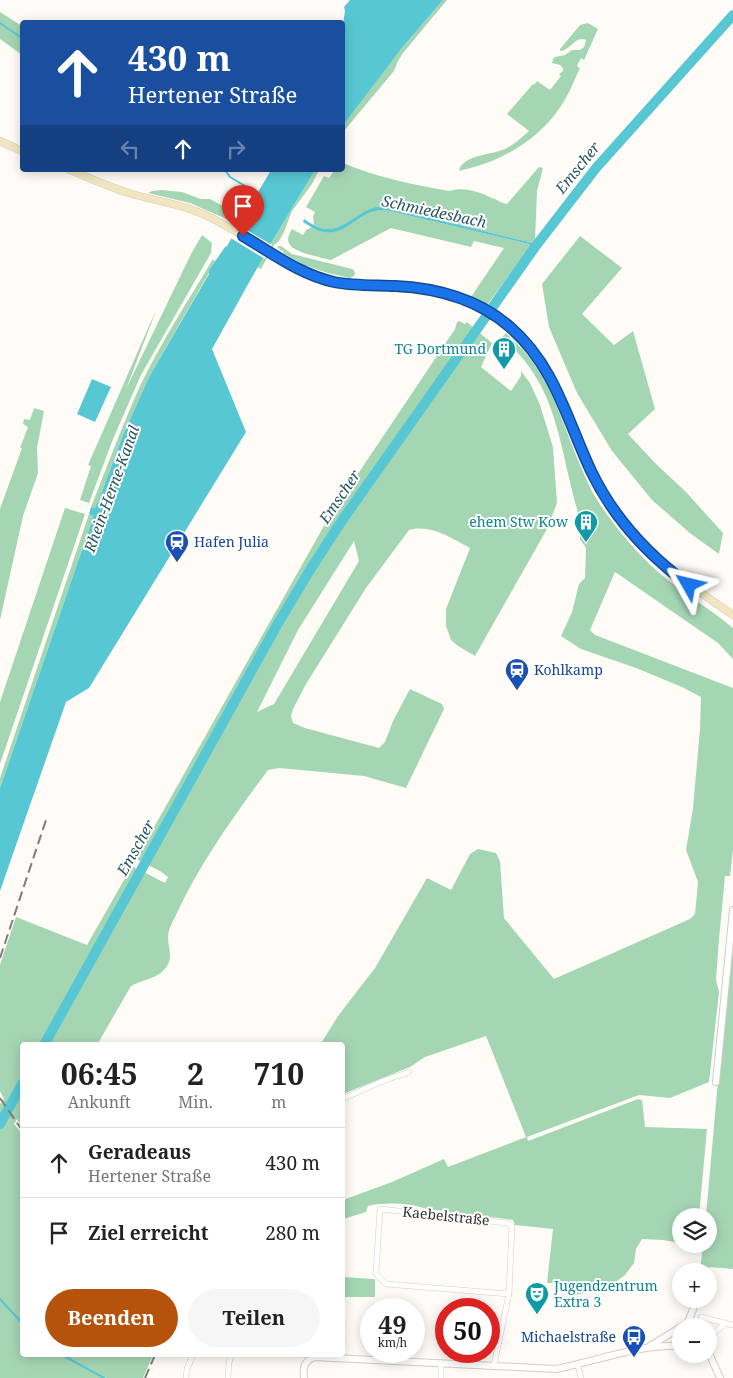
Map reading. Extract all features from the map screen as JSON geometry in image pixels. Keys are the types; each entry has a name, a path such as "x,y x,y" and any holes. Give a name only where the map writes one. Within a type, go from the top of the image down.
{"main road":[{"path":"0,141 20,150"},
{"path":"75,172 130,194 168,202 193,210 229,227 298,269 335,282 430,290 468,301 499,318 524,341 544,365 592,472 615,512 630,531 674,574 733,615"}],"street":[{"path":"716,1082 733,910"},
{"path":"345,1098 409,1072"},
{"name":"Kaebelstraße","path":"380,1209 507,1223 511,1225 510,1294 386,1284 376,1274 380,1209"},
{"path":"494,1365 510,1294"},
{"path":"717,1323 733,1325"},
{"path":"717,1331 726,1323"},
{"path":"646,1348 672,1332"},
{"path":"304,1378 304,1366 308,1357 556,1369 646,1348 672,1345"},
{"path":"186,1378 187,1369 192,1357"},
{"path":"228,1378 230,1357"},
{"path":"713,1363 720,1378"},
{"path":"441,1364 441,1378"},
{"path":"578,1365 581,1378"}],"green space":[{"path":"443,0 447,0 403,53 394,71 345,130 345,122 356,106"},
{"path":"0,12 20,25 20,54 0,39"},
{"path":"588,23 598,29 584,60 581,58 577,66 580,68 569,92 551,119 541,130 516,149 489,162 459,171 461,165 466,161 507,148 529,131 507,114 537,81 550,90 561,76 559,74 563,71 560,65 552,63 553,59 565,55 572,50 580,50 584,47 586,40 582,39 576,41 567,49 560,51 580,25"},
{"path":"345,164 409,183 450,191 460,189 471,190 507,204 539,167 543,168 537,191 535,241 533,243 382,207 364,212 341,226 333,229 324,229 314,225 313,217 315,212 306,207 324,176 329,178 333,172 345,172"},
{"path":"314,172 318,172 312,184 292,211 279,241 274,245 261,269 257,267"},
{"path":"161,190 182,192 201,199 210,199 230,210 235,218 233,222 190,203 148,193"},
{"path":"387,210 531,246 487,305 471,297 504,248 474,241 471,247 391,228 331,260 302,252 293,248 288,241 292,229 303,235 306,230 312,227 332,232 348,226 371,212"},
{"path":"202,235 212,243 211,253 141,375 113,439 89,503 80,500 91,466 88,465 149,326 156,311 126,389"},
{"path":"580,236 622,268 582,314 614,345 633,331 655,409 628,434 686,492 723,533 719,554 691,534 652,500 612,451 577,393 549,327 542,284"},
{"path":"279,246 292,254 352,269 355,274 350,278 304,265 283,253 277,247"},
{"path":"213,259 215,261 209,273 149,377 123,435 98,504 95,508 91,507 140,386"},
{"path":"457,322 465,324 467,322 492,343 481,367 511,391 521,376 521,371 530,383 540,405 553,447 557,503 547,529 475,656 451,640 446,626 446,609 470,548 433,530 409,530 366,588 306,684 291,717 293,723 305,728 379,748 385,742 393,721 410,689 442,704 444,709 406,788 364,776 279,768 268,770 218,840 185,896 169,931 170,955 167,966 160,974 131,986 99,1042 20,1042 20,1124 17,1119 14,1124 20,1132 20,1357 152,1357 143,1378 0,1378 0,1102 1,1104 4,1099 0,1091 0,965 16,917 87,945 132,866 165,883 168,877 136,859 329,517 455,329","holes":["354,541 359,561 274,704 257,712 298,630"]},
{"path":"506,333 528,356 549,388 590,487 602,508 632,546 657,571 733,628 733,659 718,643 615,572 590,630 595,635 733,688 733,849 730,876 725,876 716,980 719,992 709,1082 670,1098 639,1095 527,1137 528,1141 638,1099 642,1100 645,1127 707,1129 700,1208 672,1208 672,1242 642,1239 636,1249 634,1263 625,1275 608,1288 575,1295 562,1283 547,1283 553,1229 515,1225 513,1220 397,1204 368,1206 366,1212 345,1218 345,1199 392,1182 444,1159 448,1167 526,1137 486,1036 425,1057 410,1067 345,1093 345,1042 322,1042 338,1016 375,968 427,878 451,890 470,854 478,849 496,853 500,861 504,918 554,979 690,919 695,914 698,882 686,850 693,808 701,697 636,668 581,649 561,636 572,612 579,584 585,578 586,548 580,539 577,509 551,409 537,379 517,352 502,337"},
{"path":"34,408 44,411 37,448 38,473 23,516 0,620 0,509 28,427 23,424 24,419 30,420"},
{"path":"65,508 85,514 0,764 0,702"},
{"path":"89,514 93,516 92,521 0,788 0,778"},
{"path":"733,947 733,1269 717,1268 717,1263 701,1263 702,1253 717,1253 717,1208 707,1208 719,1069"},
{"path":"345,1277 374,1279 375,1297 345,1297"}],"water":[{"path":"350,0 443,0 401,49 345,122 345,11 344,7"},
{"name":"Rhein-Herne-Kanal","path":"270,172 314,172 270,245 212,349 246,432 89,688 66,702 0,891 0,788 92,521 93,516 89,514 91,507 95,508 98,503 123,435 149,377 209,274 209,270 227,246"},
{"path":"377,207 389,208 533,243 531,246 386,210 368,214 338,231 320,231 303,222 304,219 318,227 334,228 341,226 369,209"},
{"path":"92,379 111,387 95,422 77,414"}],"pier":[{"path":"237,224 272,245 265,259 229,237"}],"waterway":[{"name":"Emscher","path":"46,1042 277,625 341,522 535,247 596,168 733,15"},
{"name":"Schmiedesbach","path":"0,23 20,37"},
{"name":"Schmiedesbach","path":"226,172 230,177 245,186"},
{"name":"Schmiedesbach","path":"531,244 535,247"},
{"name":"Emscher","path":"0,1124 20,1088"},
{"path":"0,1299 20,1321"},
{"path":"66,1357 104,1378"}],"railway":[{"path":"0,958 46,820"},
{"path":"0,1098 20,1127"},
{"path":"145,1378 154,1357"}],"place":[{"name":"TG Dortmund","path":"504,370"},
{"name":"ehem Stw Kow","path":"586,543"},
{"name":"Hafen Julia","path":"177,563"},
{"name":"Kohlkamp","path":"517,691"},
{"name":"Jugendzentrum Extra 3","path":"537,1315"},
{"name":"Michaelstraße","path":"634,1358"}],"route":[{"path":"243,236 298,269 325,280 348,284 398,286 440,292 468,301 499,318 520,336 544,365 592,472 615,512 646,549 689,585"}]}
